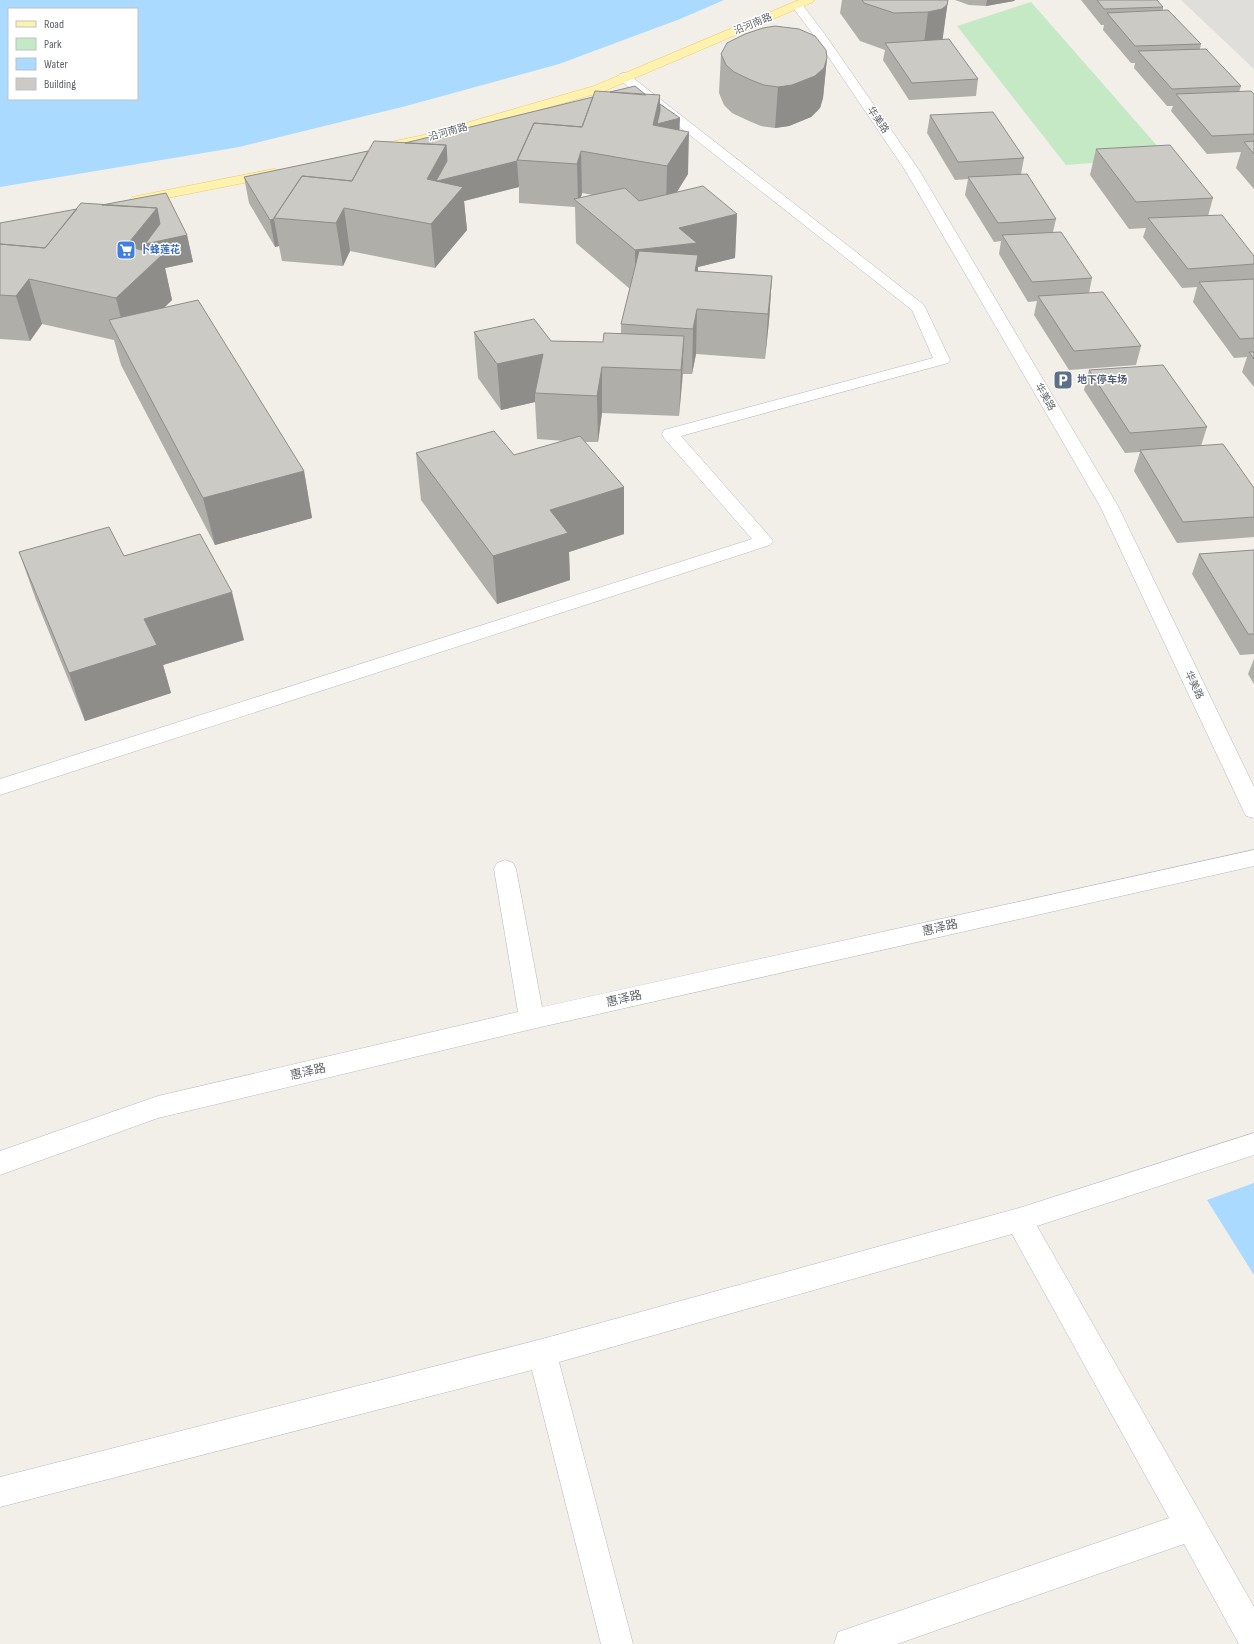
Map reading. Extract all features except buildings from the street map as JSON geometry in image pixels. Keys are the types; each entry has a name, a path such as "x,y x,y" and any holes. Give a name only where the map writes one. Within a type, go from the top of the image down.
{"main road":[{"name":"沿河南路","path":"365,152 426,138 598,89 803,3"},
{"path":"126,202 227,183 289,169"}],"street":[{"name":"华美路","path":"803,3 822,38 912,170 1109,506 1254,810"},
{"path":"0,787 764,541 670,434 942,360 919,308 624,77"},
{"name":"惠泽路","path":"0,1163 158,1107 532,1019 1254,858"},
{"path":"505,869 532,1019"},
{"path":"0,1492 542,1353 1019,1220 1254,1144"},
{"path":"1019,1220 1254,1639"},
{"path":"542,1353 617,1644"},
{"path":"850,1644 1191,1526"}],"shaded area":[{"path":"1181,0 1254,0 1254,69"}],"green space":[{"path":"1031,2 1167,157 1066,165 957,26"}],"water":[{"path":"0,0 724,0 680,19 559,64 406,106 239,147 0,187"},
{"path":"1254,1183 1254,1275 1207,1200"}],"place":[{"name":"卜蜂莲花","path":"126,250"},
{"name":"地下停车场","path":"1063,380"}]}
